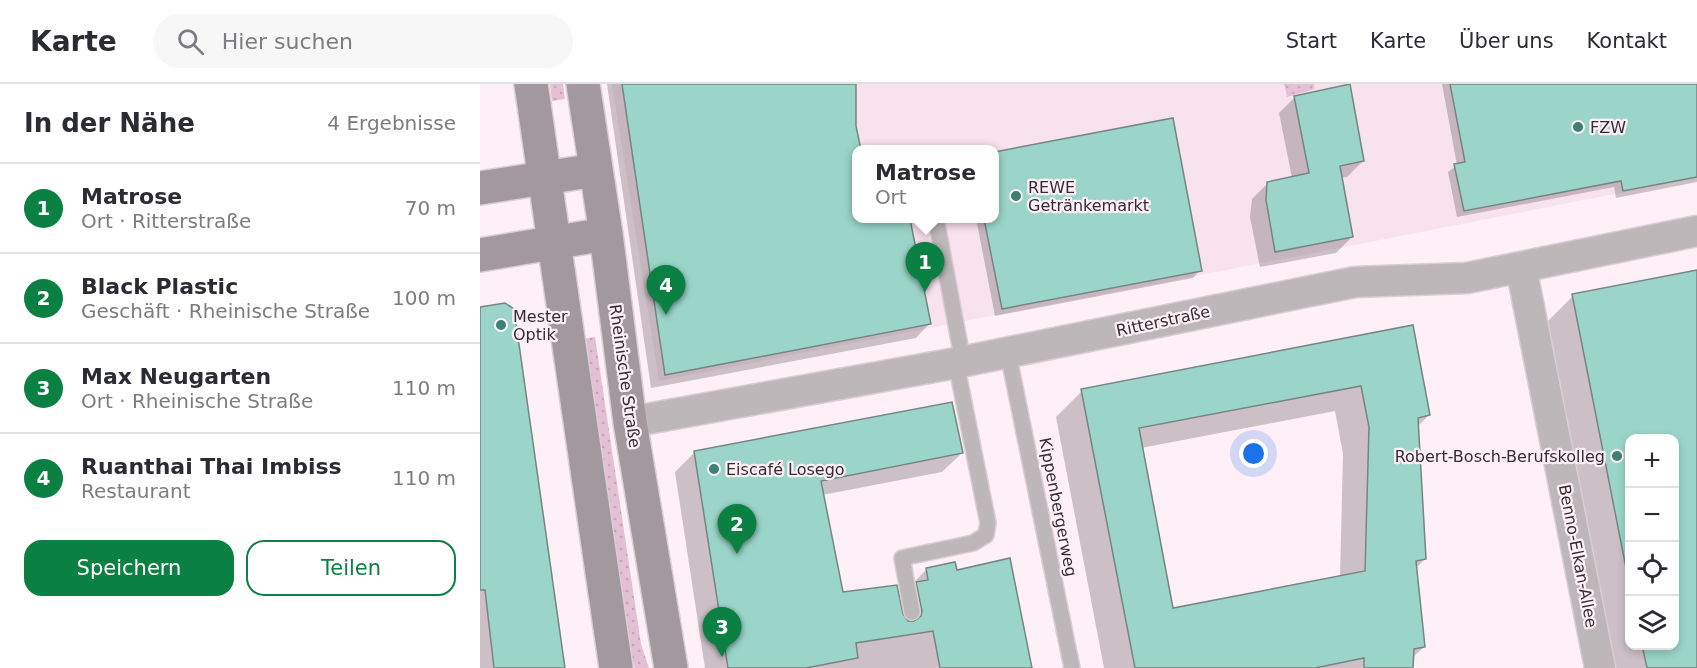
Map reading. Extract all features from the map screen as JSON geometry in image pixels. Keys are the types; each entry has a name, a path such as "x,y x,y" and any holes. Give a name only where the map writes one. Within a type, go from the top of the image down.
{"main road":[{"path":"531,84 616,668"},
{"name":"Rheinische Straße","path":"583,84 606,234 630,422 671,668"},
{"path":"480,188 596,170"},
{"path":"480,255 606,234"}],"street":[{"name":"Ritterstraße","path":"630,422 1008,353 1355,282 1467,278 1697,231"},
{"name":"Benno-Elkan-Allee","path":"1521,267 1600,668"}],"lane":[{"path":"912,612 902,558 973,543 986,535 988,523 937,223"},
{"name":"Kippenbergerweg","path":"1008,353 1072,668"}],"shaded area":[{"path":"550,84 563,84 565,99 552,101"},
{"path":"612,84 1284,84 1286,96 1315,89 1314,84 1697,84 1697,178 659,381"},
{"path":"1284,84 1314,84 1315,89 1287,97"},
{"path":"595,337 641,644 649,668 635,668 631,658 582,339"}],"building":[{"path":"622,84 856,84 856,126 860,145 852,145 852,223 911,223 931,324 665,375"},
{"path":"1350,84 1364,161 1340,166 1353,237 1275,252 1266,200 1267,182 1309,173 1294,96"},
{"name":"FZW","path":"1450,84 1697,84 1697,177 1623,191 1621,181 1464,211 1454,164 1465,162"},
{"path":"1173,118 1202,271 1002,309 985,223 999,223 999,151"},
{"name":"Robert-Bosch-Berufskolleg","path":"1697,270 1697,668 1647,668 1643,650 1679,650 1679,434 1625,434 1625,563 1572,294"},
{"path":"505,303 514,309 565,668 494,668 485,590 480,590 480,307"},
{"path":"1413,325 1430,415 1418,418 1426,559 1416,561 1425,647 1414,649 1413,668 1364,668 1364,658 1315,668 1135,668 1081,389","holes":["1361,386 1369,427 1365,571 1173,608 1139,428"]},
{"path":"952,402 963,453 821,481 843,592 897,585 903,614 908,621 914,621 921,616 922,611 916,582 928,580 926,568 955,562 957,570 1010,558 1032,668 940,668 933,631 856,643 858,658 806,668 728,668 694,451"}],"place":[{"name":"FZW","path":"1578,127"},
{"name":"REWE Getränkemarkt","path":"1016,196"},
{"name":"Matrose","path":"925,292"},
{"name":"Ruanthai Thai Imbiss","path":"666,315"},
{"name":"Mester Optik","path":"501,325"},
{"name":"Robert-Bosch-Berufskolleg","path":"1617,456"},
{"name":"Eiscafé Losego","path":"714,469"},
{"name":"Black Plastic","path":"737,554"},
{"name":"Max Neugarten","path":"722,657"}]}
